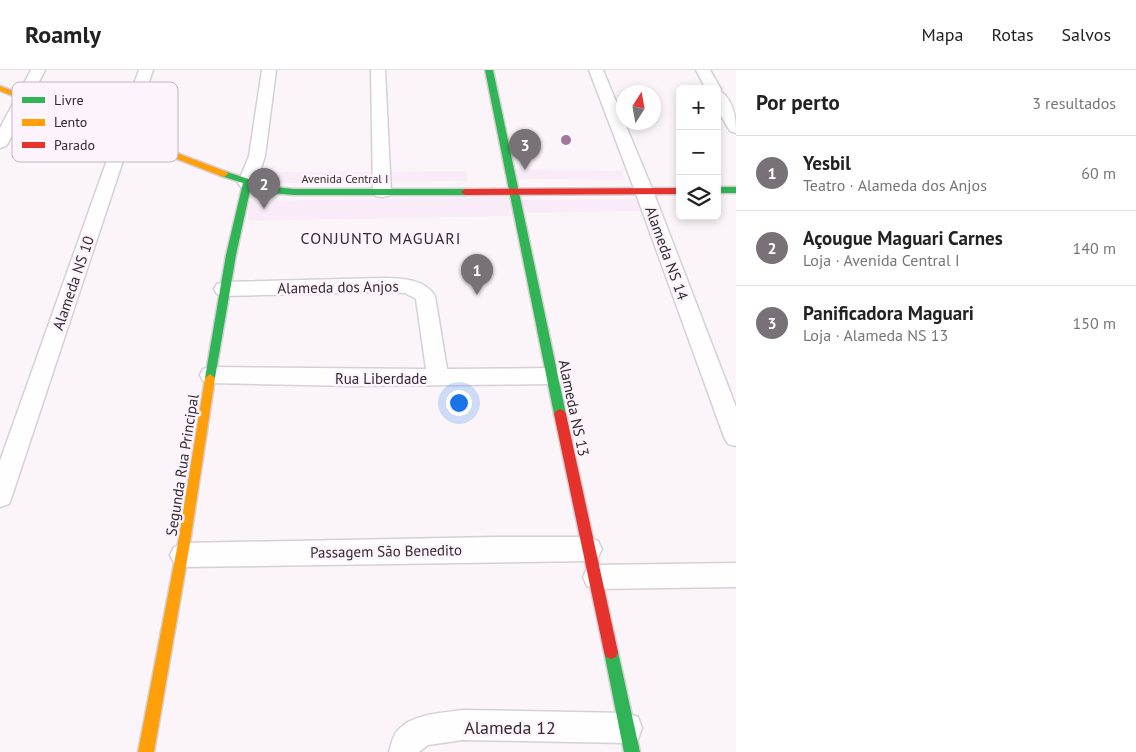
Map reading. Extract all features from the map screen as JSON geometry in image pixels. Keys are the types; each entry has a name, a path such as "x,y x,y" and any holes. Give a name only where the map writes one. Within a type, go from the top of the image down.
{"main road":[{"name":"Alameda NS 13","path":"489,70 629,740"},
{"name":"Avenida Central I","path":"0,88 12,92"},
{"name":"Avenida Central I","path":"178,157 247,183 283,192 676,191"},
{"name":"Segunda Rua Principal","path":"146,752 183,556 224,289 237,221 247,183"},
{"path":"721,190 736,190"}],"street":[{"path":"32,82 38,70"},
{"name":"Alameda NS 10","path":"142,82 146,70"},
{"path":"247,183 257,156 269,70"},
{"path":"378,70 382,192"},
{"name":"Alameda NS 14","path":"596,70 644,191 736,438"},
{"path":"703,70 712,85"},
{"path":"721,102 736,128"},
{"path":"0,143 12,120"},
{"name":"Alameda NS 10","path":"0,496 114,162"},
{"name":"Alameda dos Anjos","path":"224,289 384,285 416,288 425,296 438,378"},
{"name":"Rua Liberdade","path":"211,375 438,378 552,376"},
{"name":"Passagem São Benedito","path":"183,556 496,548 589,549"},
{"path":"596,577 736,575"},
{"name":"Alameda 12","path":"404,752 408,741 423,731 464,725 629,740"}],"shaded area":[{"path":"513,169 622,171 625,180 515,179"},
{"path":"466,171 468,181 391,182 390,172"},
{"path":"263,172 374,172 374,183 261,183"},
{"path":"509,197 514,216 247,221 249,201"},
{"path":"638,199 643,211 522,213 519,200"}],"traffic: fast":[{"path":"489,70 560,414"},
{"path":"224,174 272,190 294,192 465,192"},
{"path":"210,378 231,255 247,183"},
{"path":"721,190 736,190"},
{"path":"611,652 632,752"}],"traffic: slow":[{"path":"0,88 12,93"},
{"path":"178,156 224,174"},
{"path":"146,752 184,543 210,378"}],"traffic: jam":[{"path":"465,192 676,191"},
{"path":"560,414 611,652"}],"place":[{"name":"Panificadora Maguari","path":"525,170"},
{"name":"Açougue Maguari Carnes","path":"264,209"},
{"name":"Yesbil","path":"477,295"}],"district":[{"name":"CONJUNTO MAGUARI","path":"381,238"}]}
